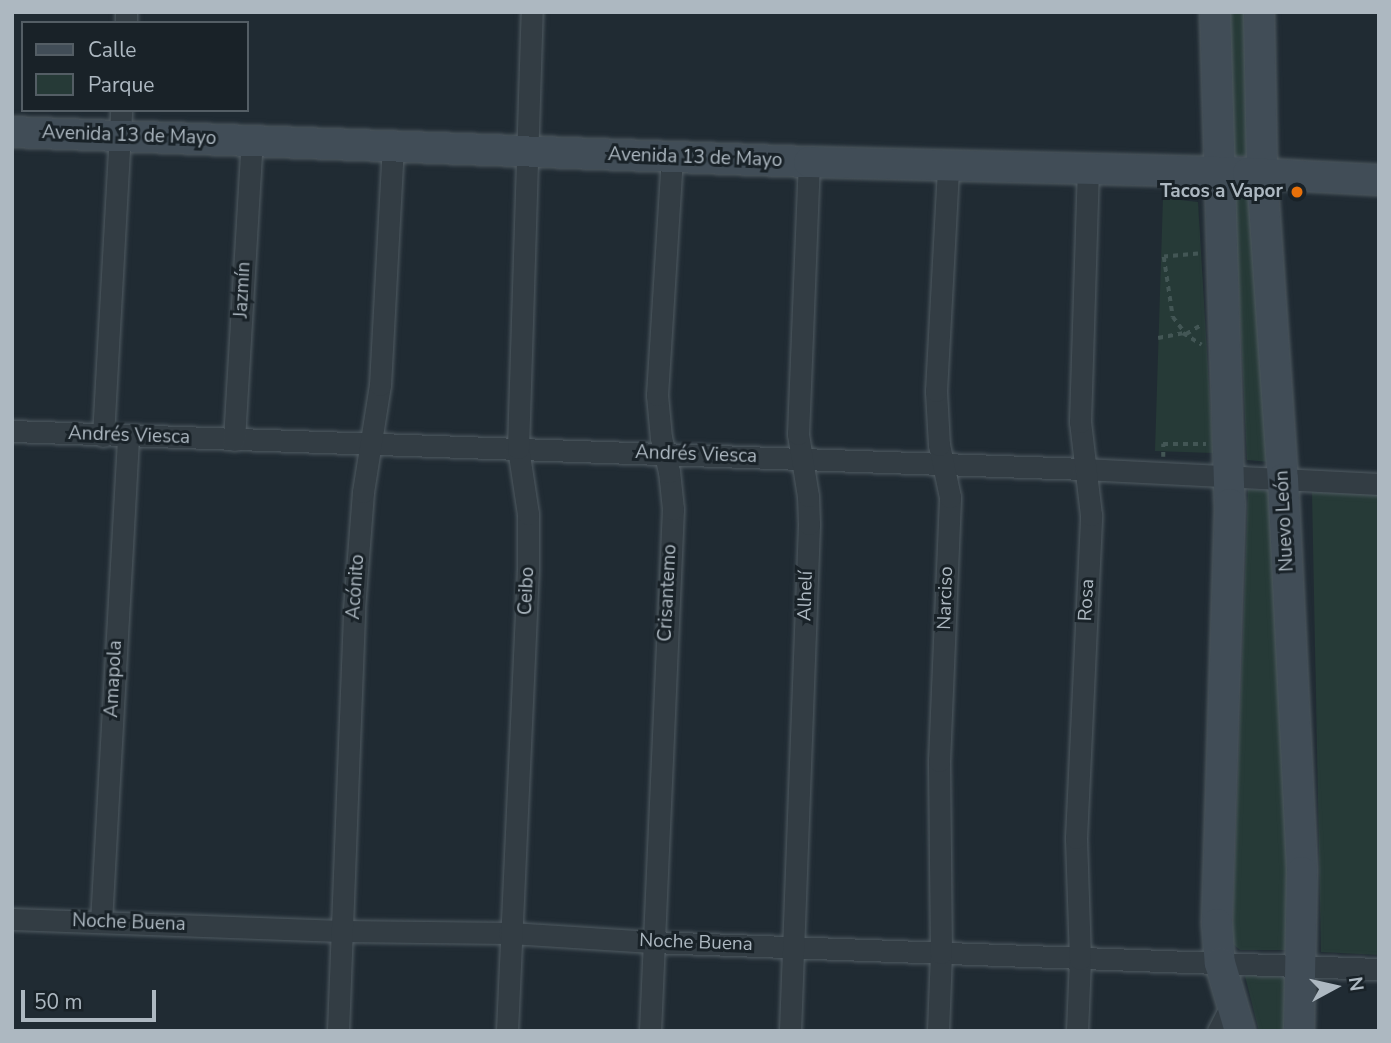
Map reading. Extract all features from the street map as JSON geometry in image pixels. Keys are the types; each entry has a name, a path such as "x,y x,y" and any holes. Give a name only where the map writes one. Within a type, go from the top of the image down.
{"street":[{"name":"Ceibo","path":"507,1031 509,933 528,568 528,514 519,449 532,12"},
{"path":"1214,12 1230,477 1216,903 1220,963 1236,1017 1218,1031"},
{"name":"Nuevo León","path":"1259,12 1262,174 1283,479 1301,858 1302,966 1299,1031"},
{"name":"Avenida 13 de Mayo","path":"12,131 121,124 252,140 809,162 1262,174 1379,180"},
{"path":"103,436 121,124"},
{"name":"Jazmín","path":"234,440 252,140"},
{"name":"Acónito","path":"338,1031 354,608 363,492 372,446 383,348 393,146"},
{"name":"Crisantemo","path":"650,1031 672,523 672,487 660,438 657,395 672,157"},
{"name":"Alhelí","path":"790,1031 809,524 808,496 801,459 799,384 809,162"},
{"name":"Narciso","path":"937,1031 941,953 939,761 950,497 943,465 936,391 948,166"},
{"name":"Rosa","path":"1077,1031 1080,959 1076,838 1091,515 1080,422 1088,170"},
{"name":"Andrés Viesca","path":"12,431 372,446 1084,469 1379,484"},
{"name":"Amapola","path":"101,922 128,437"},
{"name":"Noche Buena","path":"12,919 341,931 509,933 652,942 1379,969"}],"path":[{"path":"1206,349 1186,334 1172,317 1164,257 1188,253 1207,256"},
{"path":"1158,338 1169,334 1186,334 1199,329 1203,323"}],"green space":[{"path":"1228,12 1251,12 1251,156 1228,156"},
{"path":"1234,190 1250,192 1279,463 1247,460"},
{"path":"1163,198 1198,202 1213,453 1155,451"},
{"path":"1248,489 1283,492 1299,950 1240,950 1232,943"},
{"path":"1312,492 1379,495 1379,955 1321,952"},
{"path":"1254,973 1295,979 1292,1031 1259,1031 1245,976"}],"place":[{"name":"Tacos a Vapor","path":"1297,192"}]}
